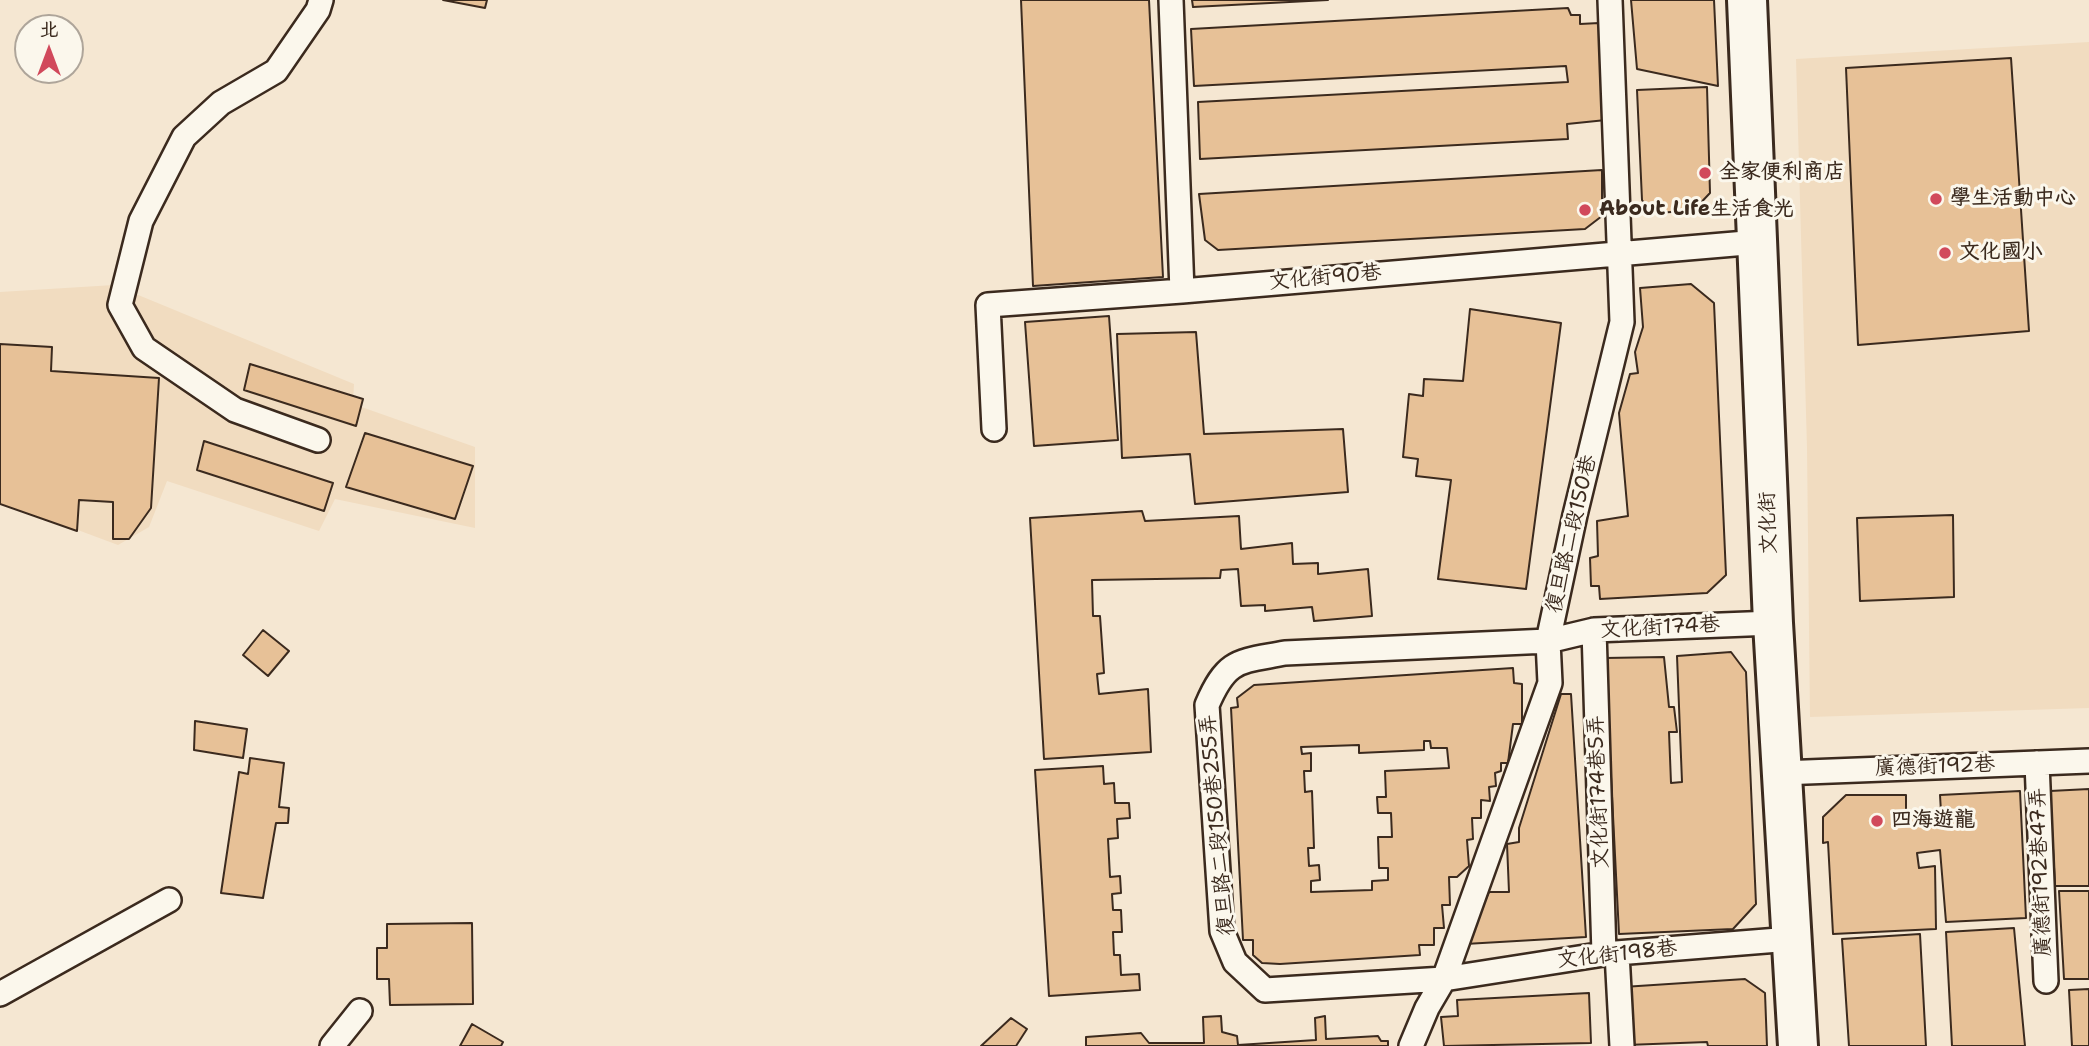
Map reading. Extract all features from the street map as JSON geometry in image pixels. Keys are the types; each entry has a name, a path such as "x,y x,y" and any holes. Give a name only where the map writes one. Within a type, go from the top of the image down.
{"street":[{"name":"文化街","path":"1747,0 1773,623 1798,1046"}],"lane":[{"path":"318,440 235,410 144,348 120,305 141,221 184,137 221,103 276,71 318,10 321,0"},
{"path":"1171,0 1182,291"},
{"name":"復旦路二段150巷","path":"1411,1046 1427,1008 1444,979 1550,683 1548,641 1575,514 1622,322 1610,0"},
{"name":"文化街90巷","path":"994,429 988,305 1182,291 1619,251 1758,242"},
{"name":"文化街174巷","path":"1548,641 1594,630 1773,623"},
{"name":"文化街174巷5弄","path":"1594,630 1610,953 1622,1046"},
{"name":"復旦路二段150巷255弄","path":"1444,979 1265,990 1235,962 1222,931 1207,705 1220,675 1243,662 1285,653 1548,641"},
{"name":"廣德街192巷","path":"1781,773 2089,761"},
{"name":"廣德街192巷47弄","path":"2037,763 2046,981"},
{"path":"0,995 169,900"},
{"name":"文化街198巷","path":"1444,979 1610,953 1791,939"},
{"path":"332,1046 360,1012"}],"shaded area":[{"name":"文化國小","path":"2089,42 2089,708 1810,717 1807,448 1796,59"},
{"path":"114,285 354,384 353,404 475,447 475,528 335,499 319,531 167,481 149,527 118,545 0,501 0,292"}],"building":[{"path":"443,0 487,0 485,8"},
{"path":"1021,0 1149,0 1163,277 1033,286"},
{"path":"1192,0 1328,0 1193,7"},
{"path":"1631,0 1714,0 1718,86 1637,69"},
{"path":"1568,8 1571,15 1580,15 1580,24 1599,23 1606,120 1567,124 1568,139 1200,159 1198,102 1568,82 1566,66 1194,86 1191,29"},
{"name":"學生活動中心","path":"2011,58 2029,331 1858,345 1846,68"},
{"path":"1707,87 1710,193 1693,211 1651,213 1642,200 1637,90"},
{"path":"1602,170 1602,216 1585,229 1218,250 1205,240 1199,194"},
{"path":"1691,284 1714,303 1726,575 1707,593 1600,599 1599,586 1591,586 1590,558 1598,556 1597,521 1628,516 1619,413 1630,374 1638,373 1635,352 1643,327 1640,288"},
{"path":"1470,309 1561,323 1526,589 1438,579 1451,480 1416,476 1418,459 1403,457 1409,394 1423,396 1424,379 1463,381"},
{"path":"1109,316 1118,440 1034,446 1025,322"},
{"path":"1196,332 1204,434 1343,429 1348,492 1195,504 1190,454 1122,458 1117,334"},
{"path":"0,344 52,347 51,371 159,378 151,508 129,539 113,539 113,502 79,500 77,531 0,504"},
{"path":"250,364 363,399 356,426 244,390"},
{"path":"365,433 473,466 455,519 346,487"},
{"path":"204,441 333,483 324,511 197,470"},
{"path":"1142,511 1145,521 1239,516 1241,549 1292,543 1293,564 1318,563 1318,574 1368,569 1372,616 1314,621 1312,607 1265,611 1265,605 1241,606 1238,569 1221,570 1220,578 1092,580 1093,616 1100,616 1104,673 1097,674 1099,694 1148,689 1151,752 1044,759 1030,518"},
{"path":"1953,515 1954,597 1860,601 1857,518"},
{"path":"263,630 289,651 268,676 243,655"},
{"path":"1731,652 1746,672 1756,904 1733,929 1619,934 1605,658 1664,657 1669,707 1674,707 1677,732 1669,732 1671,783 1682,782 1677,656"},
{"path":"1513,668 1514,683 1522,684 1522,724 1513,724 1508,763 1501,763 1501,771 1495,773 1496,786 1489,787 1490,801 1481,800 1481,818 1472,818 1473,839 1467,840 1469,866 1457,877 1449,877 1450,905 1442,905 1444,928 1434,928 1434,945 1419,945 1420,955 1262,963 1253,955 1253,940 1243,940 1231,708 1238,707 1237,698 1254,685","holes":["1424,741 1430,741 1431,748 1447,748 1449,768 1385,771 1386,797 1377,797 1378,813 1391,813 1392,837 1378,837 1379,868 1388,868 1388,880 1372,881 1372,890 1311,892 1311,881 1320,880 1319,865 1309,866 1308,848 1314,848 1312,791 1305,792 1304,771 1311,771 1311,753 1302,754 1301,747 1359,745 1359,753 1424,750"]},
{"path":"1561,694 1571,694 1586,937 1465,944 1489,892 1509,892 1507,844 1519,842 1519,828"},
{"path":"195,721 247,729 243,758 194,750"},
{"path":"250,758 284,763 279,807 289,808 288,823 276,823 263,898 221,893 239,772 248,774"},
{"path":"1103,766 1104,784 1114,783 1115,803 1129,803 1130,818 1117,819 1118,838 1108,839 1110,877 1120,876 1121,893 1112,894 1113,910 1121,910 1122,932 1113,932 1114,955 1120,955 1121,975 1139,974 1140,990 1049,996 1035,770"},
{"path":"2089,789 2089,886 2055,886 2050,791"},
{"path":"2020,791 2026,918 1946,922 1940,850 1917,853 1919,868 1935,866 1936,929 1833,934 1828,842 1823,843 1823,817 1846,795 1906,795 1906,813 1941,812 1940,795"},
{"path":"2059,891 2089,891 2089,979 2064,979"},
{"path":"472,923 473,1004 390,1005 389,979 377,979 377,948 387,948 387,924"},
{"path":"2014,928 2025,1046 1952,1046 1946,932"},
{"path":"1920,934 1926,1046 1849,1046 1842,939"},
{"path":"1745,979 1765,993 1767,1046 1708,1046 1707,1042 1626,1045 1623,987"},
{"path":"2089,989 2089,1046 2072,1046 2069,990"},
{"path":"1589,993 1591,1043 1444,1046 1441,1017 1458,1016 1457,1000"},
{"path":"1221,1016 1222,1032 1237,1036 1238,1045 1316,1040 1315,1018 1325,1016 1326,1039 1378,1036 1381,1041 1388,1041 1388,1046 1086,1046 1086,1037 1141,1033 1149,1043 1204,1043 1203,1017"},
{"path":"1011,1018 1027,1029 1016,1046 981,1046"},
{"path":"472,1024 503,1042 501,1046 460,1046"}],"place":[{"name":"全家便利商店","path":"1705,173"},
{"name":"學生活動中心","path":"1936,199"},
{"name":"About Life生活食光","path":"1585,210"},
{"name":"文化國小","path":"1945,253"},
{"name":"四海遊龍","path":"1877,821"}]}
